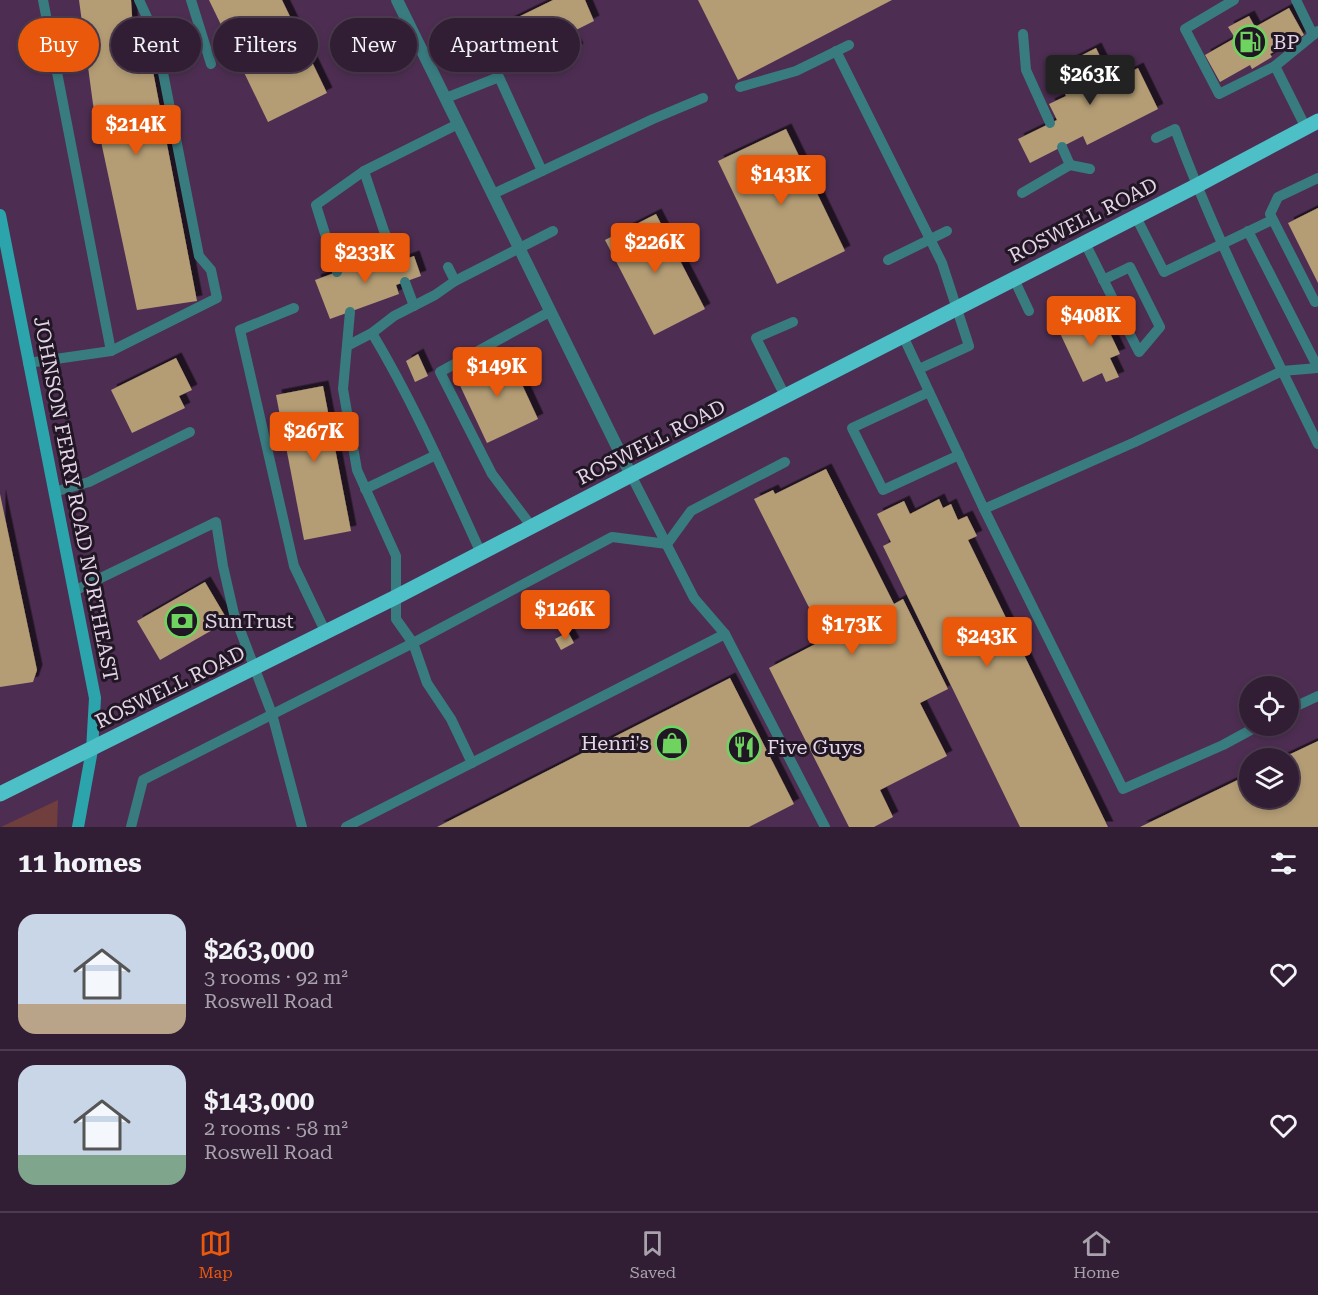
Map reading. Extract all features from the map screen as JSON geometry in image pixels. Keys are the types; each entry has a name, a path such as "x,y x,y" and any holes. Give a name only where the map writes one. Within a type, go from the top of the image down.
{"main road":[{"name":"ROSWELL ROAD","path":"0,794 326,633 1312,125"}],"street":[{"path":"398,0 631,475"},
{"name":"JOHNSON FERRY ROAD NORTHEAST","path":"0,215 95,698 92,750 78,827"}],"lane":[{"path":"43,0 111,351"},
{"path":"28,363 111,351 217,298 211,270 199,256 156,37 139,0"},
{"path":"192,0 211,64"},
{"path":"1234,0 1185,29 1219,94 1275,66 1316,33 1296,0"},
{"path":"1023,34 1026,70 1050,123"},
{"path":"740,87 796,71 849,45"},
{"path":"836,51 942,263 969,346 919,369"},
{"path":"1275,66 1312,125"},
{"path":"446,98 499,77 542,171"},
{"path":"493,194 703,98"},
{"path":"337,272 316,205 364,171 458,124"},
{"path":"1156,138 1175,129 1196,186 1222,244 1318,444"},
{"path":"1062,147 1070,165"},
{"path":"392,158 398,169"},
{"path":"1022,192 1070,165 1090,169"},
{"path":"364,171 397,262"},
{"path":"1315,302 1270,214 1278,197 1318,178"},
{"path":"1136,216 1164,272 1272,220"},
{"path":"347,346 455,281 553,231"},
{"path":"888,260 947,231"},
{"path":"984,510 1136,442 1282,371 1318,368 1248,231"},
{"path":"1085,243 1112,297"},
{"path":"448,267 455,281"},
{"path":"1103,280 1130,267 1160,327 1138,352 1121,317"},
{"path":"1014,279 1029,311"},
{"path":"405,282 414,306"},
{"path":"294,308 240,330 294,566 326,633"},
{"path":"532,527 492,474 440,372 551,311"},
{"path":"350,312 342,389 357,470 396,556 396,620 413,643 427,683 451,719 472,763"},
{"path":"785,396 756,338 793,322"},
{"path":"372,333 393,368 481,553"},
{"path":"903,336 984,510 1123,789 1240,736"},
{"path":"929,392 852,428 883,490 959,455"},
{"path":"54,492 90,482 190,432"},
{"path":"365,489 436,455"},
{"path":"668,544 692,511 784,462"},
{"path":"631,475 694,598 725,634 825,827"},
{"path":"74,591 216,522 234,614 272,714 302,827"},
{"path":"131,827 143,780 413,643 612,537 668,544"},
{"path":"346,827 725,634"},
{"path":"1299,705 1318,696"}],"shaded area":[{"path":"0,0 1318,0 1318,827 0,827"},
{"path":"58,800 57,827 1,827"}],"building":[{"path":"79,0 131,0 132,18 111,18 111,72 153,72 197,301 137,310 93,104 89,72 99,72 99,18 81,18"},
{"path":"209,0 282,0 291,18 218,18"},
{"path":"553,0 585,0 594,21 580,28 580,18 516,18"},
{"path":"698,0 892,0 738,80"},
{"path":"1289,8 1304,35 1270,54 1272,57 1252,69 1250,65 1220,82 1205,55 1235,38 1228,27 1249,16 1255,27"},
{"path":"1096,48 1112,81 1138,68 1158,109 1087,145 1083,136 1030,163 1018,139 1057,120 1049,104 1066,96 1053,70"},
{"path":"244,72 317,72 327,93 268,122"},
{"path":"786,129 845,251 777,284 718,161"},
{"path":"1318,208 1318,283 1288,223"},
{"path":"656,214 705,309 654,335 605,240"},
{"path":"386,254 389,265 414,256 421,276 396,285 399,294 330,319 315,280"},
{"path":"1099,310 1120,354 1110,358 1119,377 1106,382 1102,373 1083,382 1058,329"},
{"path":"507,352 538,419 487,443 456,377"},
{"path":"418,354 428,376 415,382 406,361"},
{"path":"176,358 192,390 179,396 185,408 132,433 111,390"},
{"path":"323,386 351,531 304,540 276,395"},
{"path":"826,469 894,604 903,599 948,689 920,703 947,756 880,790 893,817 874,827 849,827 769,668 825,639 754,499 773,490 775,494"},
{"path":"0,494 37,670 33,682 0,687"},
{"path":"939,499 943,508 951,504 958,520 967,516 977,536 968,540 1108,827 1020,827 883,546 891,542 877,514 904,501 910,514"},
{"name":"SunTrust","path":"205,582 228,621 160,660 137,621"},
{"path":"568,632 574,643 561,650 555,639"},
{"path":"730,678 794,804 749,827 437,827"},
{"path":"1318,741 1318,827 1140,827 1239,779 1239,808 1299,808 1299,750"}],"place":[{"name":"BP","path":"1250,42"},
{"name":"SunTrust","path":"182,621"},
{"name":"Henri's","path":"672,743"},
{"name":"Five Guys","path":"744,747"}]}
